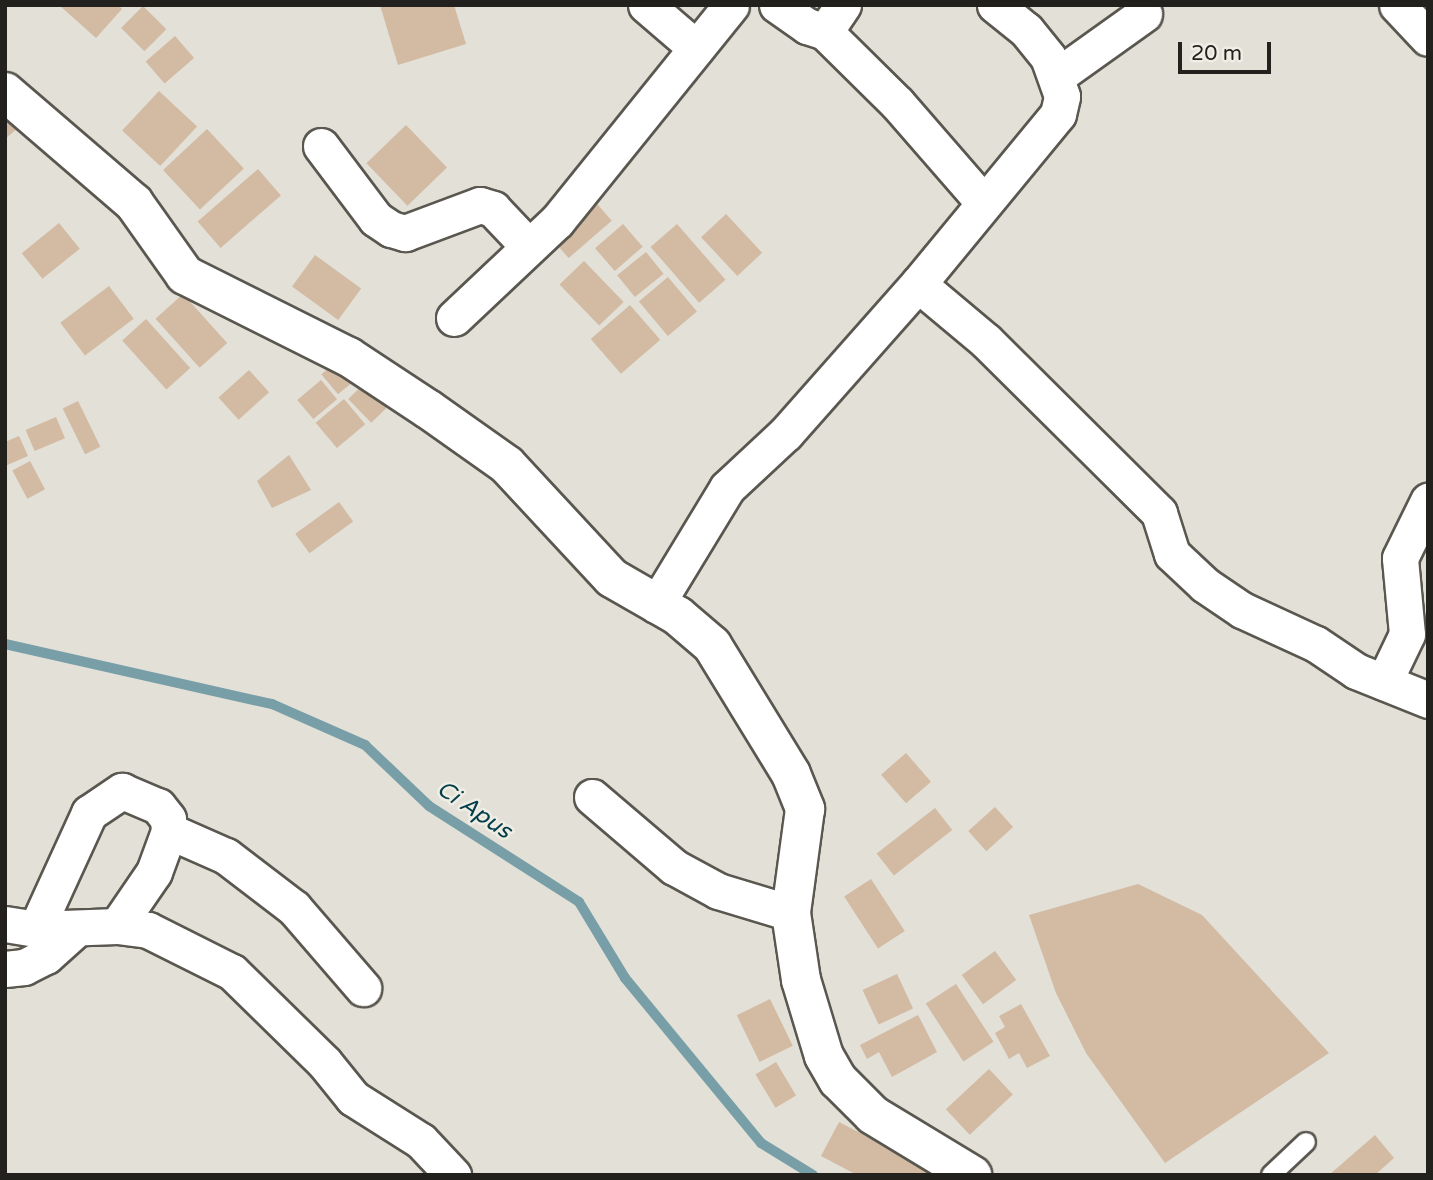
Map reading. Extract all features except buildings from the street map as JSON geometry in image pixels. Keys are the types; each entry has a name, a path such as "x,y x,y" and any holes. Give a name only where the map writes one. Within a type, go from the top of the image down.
{"street":[{"path":"646,5 696,48"},
{"path":"454,318 557,221 731,5"},
{"path":"777,5 807,26 834,18 897,103 983,202"},
{"path":"656,605 727,488 786,433 918,284 1058,114 1062,96 1057,76 1026,30 995,5"},
{"path":"1397,5 1428,38"},
{"path":"1057,76 1144,13"},
{"path":"5,92 134,203 185,275 349,357 428,409 506,465 612,578 678,616 712,645 802,796 806,820 791,913 801,980 824,1056 838,1080 854,1098 907,1139 972,1175"},
{"path":"321,146 376,219 391,229 405,233 480,205 493,209 528,247"},
{"path":"918,284 986,341 1159,513 1172,554 1205,585 1242,610 1275,622 1356,671 1428,700"},
{"path":"1384,682 1407,634 1401,558 1428,501"},
{"path":"117,926 154,872 169,831 168,819 158,806 122,791 99,803 89,813 21,927 75,930 117,926 148,930 244,979 292,1034 324,1062 353,1098 421,1141 453,1175"},
{"path":"592,797 674,867 718,891 791,913"},
{"path":"169,831 226,856 294,908 363,988"},
{"path":"5,969 24,967 46,956 75,930"}],"lane":[{"path":"1271,1175 1306,1142"}],"waterway":[{"name":"Ci Apus","path":"5,644 272,704 365,745 429,806 579,902 625,978 761,1143 813,1175"}]}
